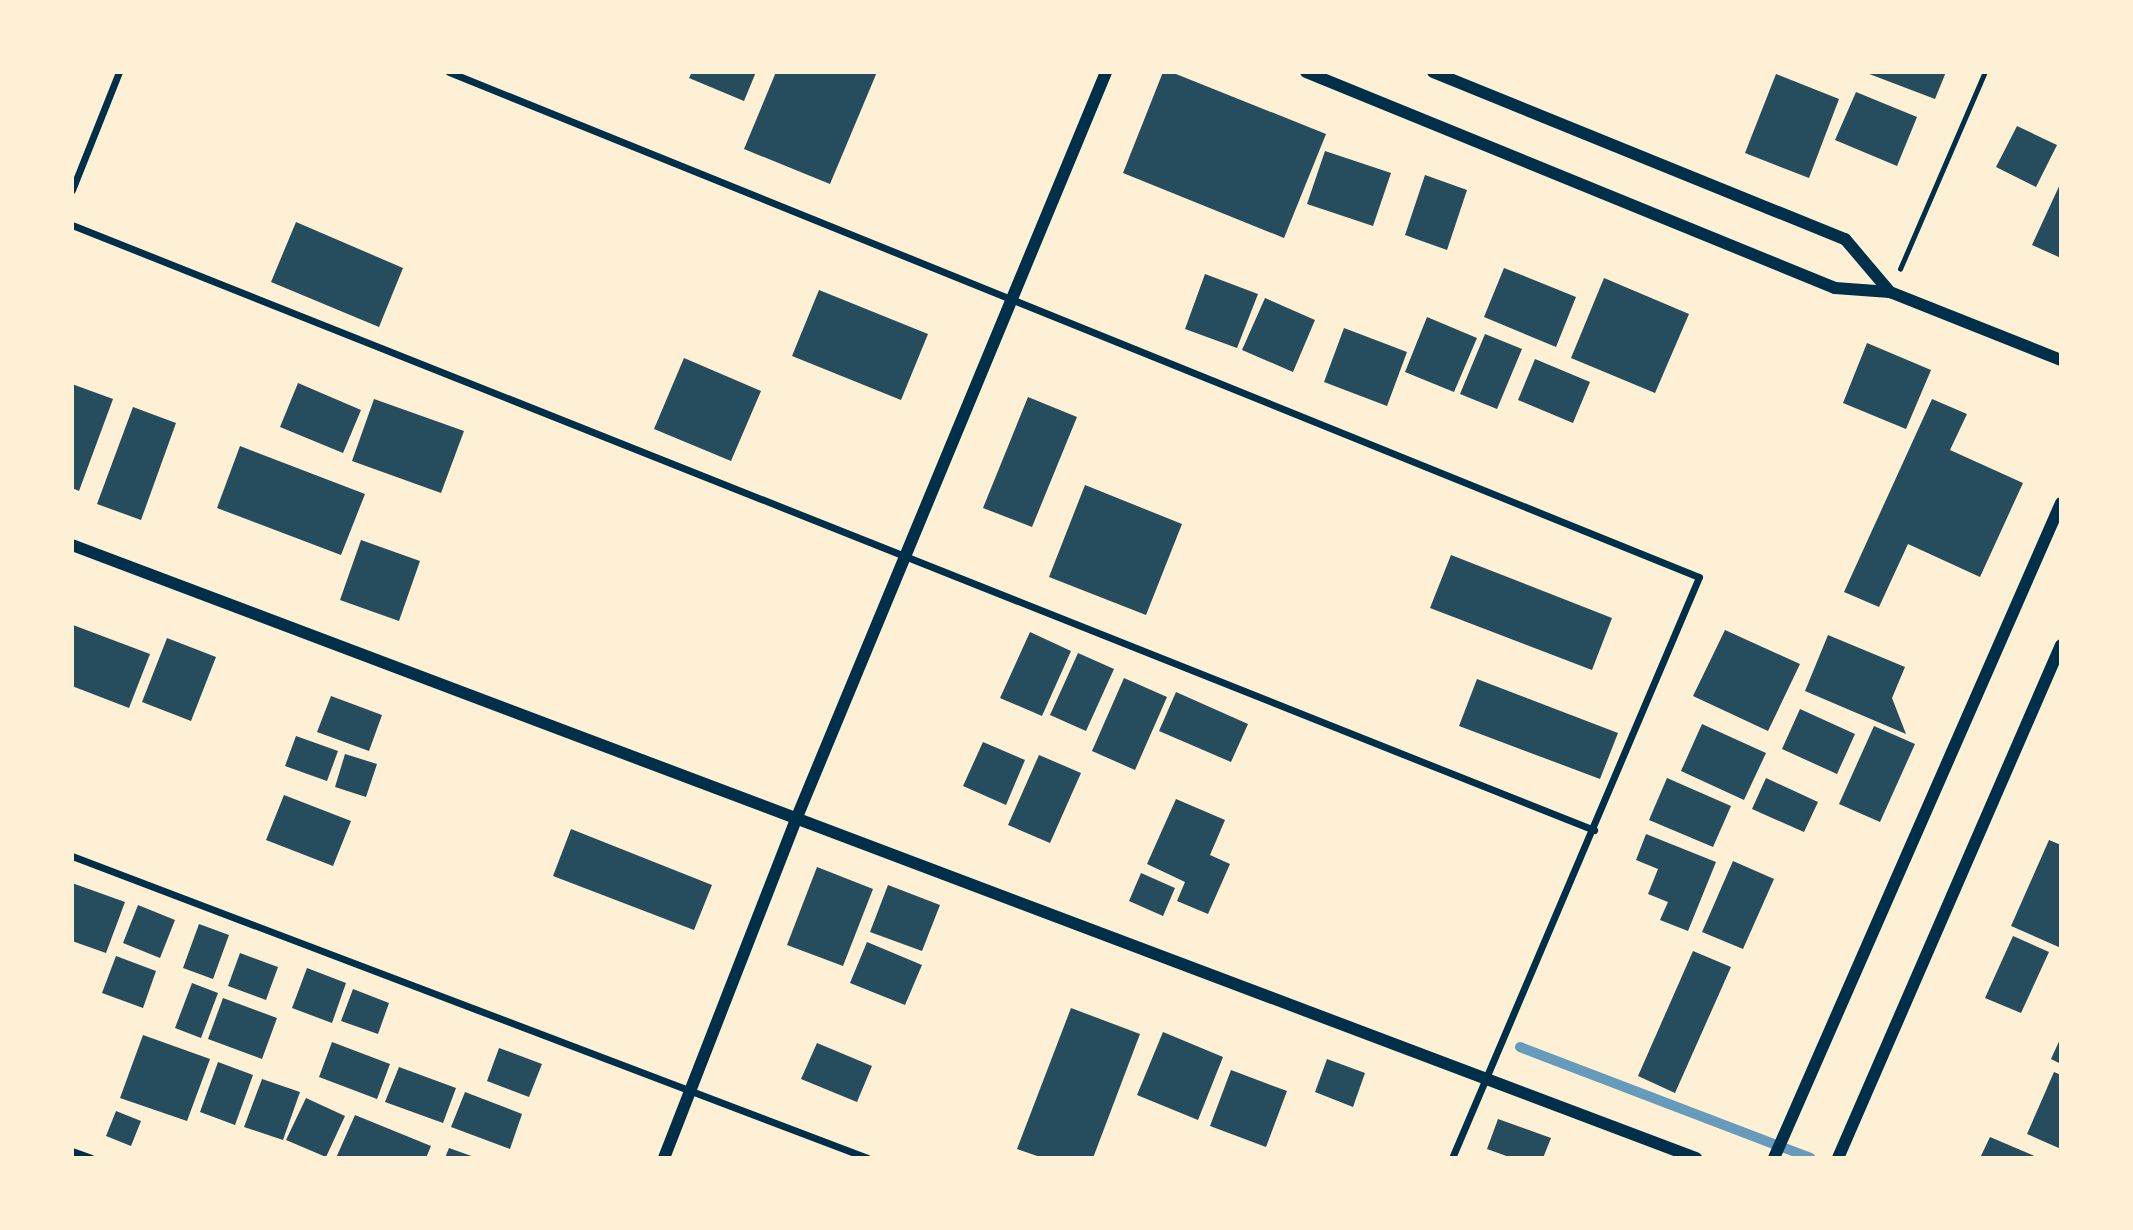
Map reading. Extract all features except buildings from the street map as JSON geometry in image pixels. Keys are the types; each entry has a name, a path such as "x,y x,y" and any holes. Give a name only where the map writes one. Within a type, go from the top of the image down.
{"street":[{"path":"72,190 119,72"},
{"path":"449,72 1699,577 1594,830 1452,1158"},
{"path":"664,1158 797,817 1106,72"},
{"path":"1306,72 1835,288 1890,292 2061,360"},
{"path":"1433,72 1845,240 1890,292"},
{"path":"72,225 1594,830"},
{"path":"1774,1158 2061,503"},
{"path":"72,545 1696,1158"},
{"path":"1839,1158 2061,645"},
{"path":"72,856 868,1158"},
{"path":"72,1151 91,1158"}],"path":[{"path":"1890,292 1985,72"}],"waterway":[{"path":"1520,1047 1811,1158"}]}
